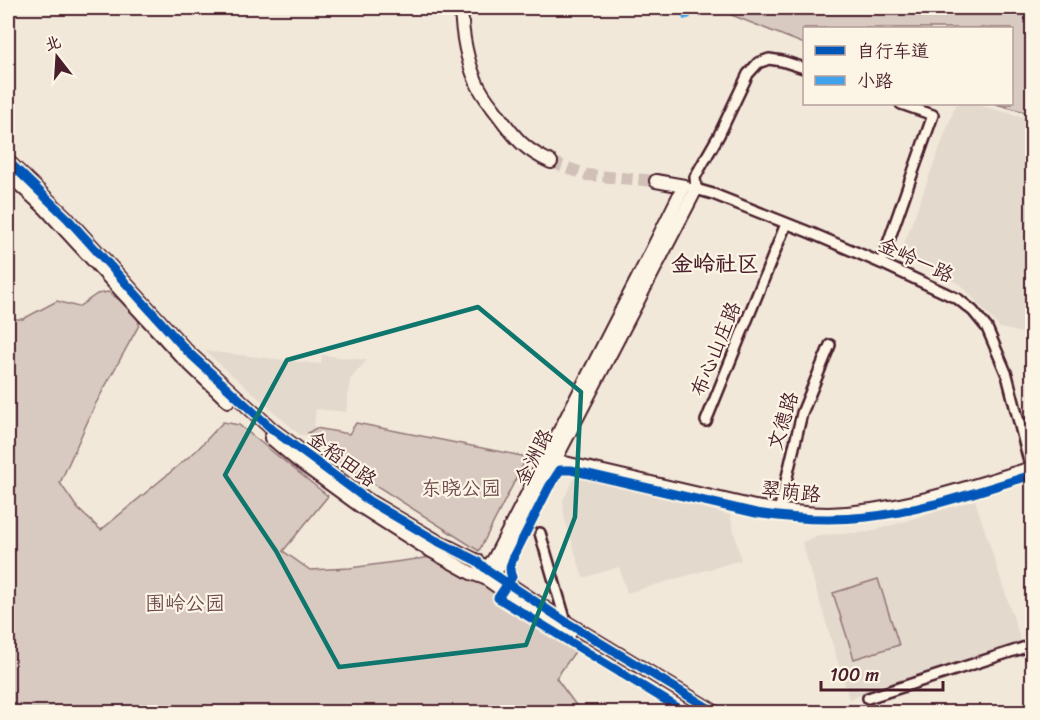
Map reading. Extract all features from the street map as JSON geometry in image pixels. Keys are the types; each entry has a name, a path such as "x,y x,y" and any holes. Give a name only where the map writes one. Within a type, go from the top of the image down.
{"street":[{"path":"461,8 465,45 476,82 523,146 535,155 551,162"},
{"path":"656,181 692,184 719,135 747,74 758,63 769,59 803,68"},
{"path":"881,263 933,115 904,105"},
{"name":"金稻田路","path":"8,161 61,212 187,351 273,430 369,501 435,540 477,561 534,612 700,712"},
{"name":"金稻田路","path":"8,174 44,207 209,384 297,460 363,508 426,548 471,573 488,573 715,712"},
{"name":"金岭一路","path":"692,184 881,263 958,299 973,311 987,328 1006,375 1032,469"},
{"name":"金洲路","path":"488,573 501,564 550,459 692,184"},
{"name":"布心山庄路","path":"706,421 786,224"},
{"name":"文德路","path":"779,511 802,413 830,345"},
{"name":"翠荫路","path":"550,459 755,507 827,514 890,507 932,498 1032,469"},
{"path":"540,533 571,634"},
{"path":"868,698 1032,645"}],"highlighted area":[{"path":"478,307 581,392 575,517 526,645 339,667 276,551 225,475 287,360"}],"shaded area":[{"path":"956,105 979,105 1032,119 1032,335 1000,328 962,286 913,259 904,244"},
{"path":"205,351 321,364 322,355 367,360 350,380 346,412 316,409 313,436 300,435"},
{"path":"576,475 730,515 741,560 627,593 619,567 583,578 564,517 563,500"},
{"path":"975,500 1022,644 849,699 802,542 821,535 869,532"}],"green space":[{"path":"714,8 1032,8 1032,114 1000,105 1013,105 1013,27 803,27 803,44"},
{"name":"围岭公园","path":"108,292 137,312 139,325 95,405 60,483 78,509 101,530 197,450 223,422 239,425 328,496 283,551 310,570 350,568 432,557 511,597 582,642 556,678 581,712 8,712 8,319 23,319 57,301 78,307 97,294"},
{"name":"东晓公园","path":"356,423 527,457 479,551 330,456 308,433 316,428 349,434"},
{"path":"878,579 899,645 854,659 833,593"}],"tunnel":[{"path":"551,162 587,175 656,181"}],"marked path":[{"path":"684,8 687,19"}],"cycle path":[{"path":"8,161 67,218 187,351 273,430 369,501 435,540 477,561 566,622 715,712"},
{"path":"685,712 498,598 512,577 510,569 514,556 560,470 571,470 756,513 825,519 867,517 909,510 951,500 1032,475"}],"district":[{"name":"金岭社区","path":"715,263"}]}
